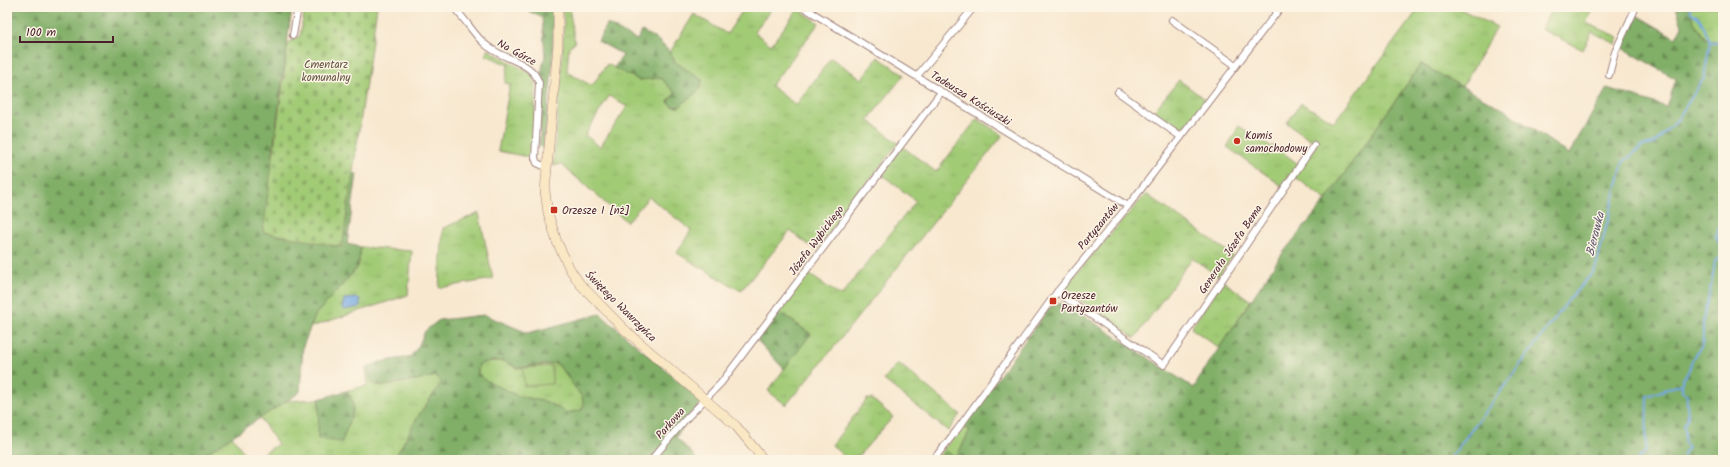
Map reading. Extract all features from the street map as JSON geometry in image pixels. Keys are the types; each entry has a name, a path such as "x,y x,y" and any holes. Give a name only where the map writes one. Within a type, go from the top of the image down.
{"street":[{"path":"7,10 12,7"},
{"path":"293,35 298,7"},
{"name":"Na Górce","path":"453,7 490,48 529,68 537,77 539,83 535,158 537,163 546,167"},
{"name":"Świętego Wawrzyńca","path":"558,7 559,34 557,72 546,167 545,191 548,213 557,242 572,273 589,294 625,330 736,426 764,460"},
{"name":"Tadeusza Kościuszki","path":"803,7 1128,206"},
{"path":"917,76 974,7"},
{"name":"Partyzantów","path":"933,460 957,430 1057,292 1128,206 1235,65 1282,7"},
{"path":"1609,75 1615,52 1636,7"},
{"path":"1172,20 1235,65"},
{"name":"Józefa Wybickiego","path":"705,399 721,383 941,92"},
{"path":"1118,92 1181,137"},
{"name":"Generała Józefa Bema","path":"1057,292 1164,365 1314,145"},
{"name":"Parkowa","path":"651,460 705,399"}],"green space":[{"path":"7,7 110,7 116,10 119,7 292,7 272,159 357,174 347,244 361,247 358,267 316,314 303,346 300,392 196,460 7,460"},
{"name":"Cmentarz komunalny","path":"305,7 377,7 342,247 263,232 288,43 300,36"},
{"path":"518,7 553,7 553,59 544,149 539,146 543,84 541,73 545,56 542,17"},
{"path":"562,7 569,7 575,43 569,46 567,72 592,86 607,64 639,80 661,78 675,93 668,101 671,106 679,107 700,89 702,80 675,62 670,52 694,14 727,34 745,7 751,9 753,7 773,7 754,32 771,45 798,9 819,23 771,86 796,105 831,58 862,79 878,57 904,75 868,120 898,143 816,250 790,231 741,291 677,253 691,230 649,197 627,222 561,164 553,166 564,23","holes":["609,96 627,107 600,147 585,135"]},
{"path":"1418,7 1456,7 1497,27 1462,87 1421,64 1326,200 1294,176 1317,144 1287,123 1301,103 1334,122 1417,11"},
{"path":"1553,7 1593,7 1586,23 1619,37 1616,44 1592,32 1583,50 1541,29"},
{"path":"1676,7 1689,7 1694,22 1705,38 1723,44 1723,460 938,460 946,451 956,458 970,430 962,426 1050,307 1061,303 1083,315 1194,388 1203,372 1282,254 1326,200 1421,64 1503,109 1569,154 1607,88 1667,107 1676,79 1621,47 1638,16 1676,38 1682,26"},
{"path":"1689,7 1718,7 1723,15 1723,44 1705,38 1694,22"},
{"path":"607,24 637,40 642,31 659,41 670,52 675,62 702,80 700,89 679,107 671,106 668,101 675,93 661,78 639,80 614,68 623,55 598,41"},
{"path":"487,49 533,75 536,85 533,158 498,151 510,84 505,83 508,65 486,55"},
{"path":"1179,80 1206,100 1182,131 1153,112"},
{"path":"977,119 1003,135 786,405 768,391 810,334 778,311 807,273 841,296 916,201 881,174 903,147 936,172"},
{"path":"1239,126 1271,147 1273,145 1298,164 1282,186 1227,147"},
{"path":"1146,194 1233,255 1218,276 1192,258 1135,338 1067,291 1066,285"},
{"path":"479,213 493,279 439,288 443,228"},
{"path":"361,247 412,251 408,295 311,327 316,314 358,267"},
{"path":"1223,281 1251,301 1219,348 1191,328"},
{"path":"778,311 811,334 784,369 757,340"},
{"path":"600,314 702,401 676,437 698,460 394,460 420,413 441,384 437,376 383,386 373,384 366,368 380,362 410,357 418,347 425,331 439,320 485,315 528,333","holes":["491,361 505,361 517,368 557,363 582,397 584,405 581,410 567,413 547,402 518,396 485,380 478,373 479,364"]},
{"path":"491,361 505,361 517,368 557,363 582,397 584,405 581,410 567,413 547,402 518,396 485,380 478,373 479,364"},
{"path":"898,363 960,414 948,431 884,380"},
{"path":"552,366 552,384 524,386 523,368"},
{"path":"366,368 373,384 383,386 437,376 441,384 420,413 394,460 253,460 278,444 260,418 286,401 319,399 318,439 353,401 346,391 368,385"},
{"path":"346,391 353,401 353,411 342,442 318,439 319,399"},
{"path":"867,399 872,399 893,417 855,460 847,460 832,445"},
{"path":"962,426 970,430 956,458 946,451 938,460 935,460"},
{"path":"232,436 249,460 196,460"}],"water":[{"path":"344,299 360,299 360,307 345,310 342,308"}],"waterway":[{"name":"Bierawka","path":"1449,460 1570,298 1595,270 1623,162 1643,146 1654,144 1677,120 1704,78 1710,41 1700,19 1691,12 1690,7"},
{"path":"1710,41 1723,45"},
{"path":"1684,460 1683,454 1688,447 1684,441 1684,425 1688,419 1688,416 1687,395 1682,391 1682,379 1688,372 1693,358 1702,345 1703,317 1711,288 1715,261 1722,257 1723,251 1716,236 1723,215"},
{"path":"1637,460 1646,451 1647,396 1682,384"}],"place":[{"name":"Komis samochodowy","path":"1237,141"},
{"name":"Orzesze I [nż]","path":"554,210"},
{"name":"Orzesze Partyzantów","path":"1053,301"}]}
